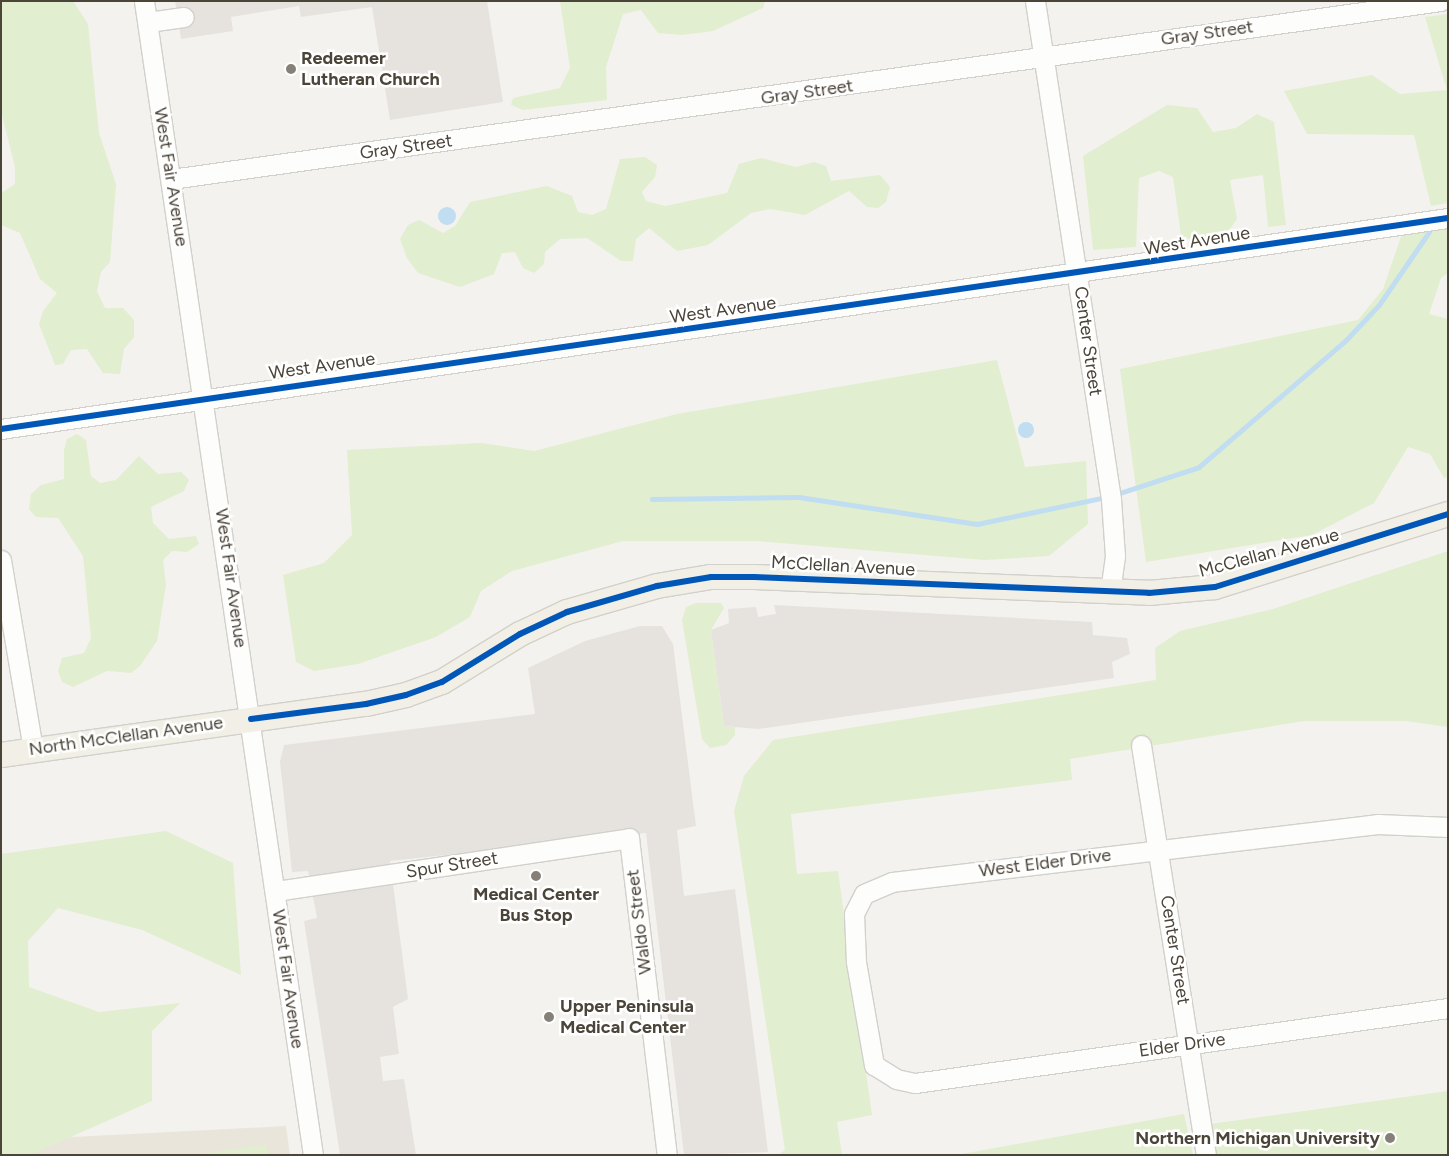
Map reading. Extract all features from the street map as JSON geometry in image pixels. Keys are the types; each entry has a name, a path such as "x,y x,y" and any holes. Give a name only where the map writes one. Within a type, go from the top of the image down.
{"main road":[{"name":"McClellan Avenue","path":"252,718 366,704 406,695 442,682 520,634 567,612 619,595 711,578 1110,592 1215,587 1448,514"},
{"name":"North McClellan Avenue","path":"1,755 252,718"}],"street":[{"name":"West Fair Avenue","path":"144,1 252,718 313,1155"},
{"name":"Center Street","path":"1035,1 1070,252 1078,275 1094,387 1115,556 1110,592"},
{"name":"Gray Street","path":"172,179 1442,1"},
{"path":"148,22 184,17"},
{"name":"West Avenue","path":"1,429 204,398 1078,275 1448,218"},
{"path":"1,560 33,749"},
{"name":"Center Street","path":"1141,745 1190,1044 1206,1155"},
{"name":"West Elder Drive","path":"915,1083 896,1079 874,1065 867,1040 854,914 864,894 892,882 1158,849 1378,824 1448,827"},
{"name":"Spur Street","path":"276,891 628,838"},
{"name":"Waldo Street","path":"628,838 666,1155"},
{"name":"Elder Drive","path":"915,1083 1448,1008"}],"shaded area":[{"path":"175,1 487,1 503,102 390,120 372,7 301,17 299,6 231,17 233,31 181,39"},
{"path":"774,605 1092,622 1093,635 1127,638 1130,654 1112,662 1114,678 758,729 724,726 711,630 729,623 728,609 756,607 758,617 776,614"},
{"path":"640,626 662,626 673,644 696,826 677,830 684,896 735,889 768,1152 684,1155 646,833 390,861 408,999 393,1007 399,1054 380,1057 383,1081 404,1079 416,1155 340,1155 304,921 317,918 308,871 292,872 280,762 284,745 535,714 528,668 585,641"},
{"path":"286,1126 290,1155 1,1155 15,1140"}],"green space":[{"path":"1,1 73,1 88,24 99,133 116,184 110,262 101,272 97,291 105,308 123,308 134,320 134,337 124,349 120,374 103,373 87,349 71,350 63,364 55,365 39,324 43,311 57,293 40,279 20,233 1,225 1,193 15,184 15,167 1,111"},
{"path":"560,1 765,1 763,8 713,31 682,35 658,33 641,10 623,14 606,67 607,100 523,110 511,105 513,98 560,88 570,68"},
{"path":"1448,14 1448,203 1431,206 1414,135 1307,134 1284,91 1372,75 1400,94 1447,90 1425,17"},
{"path":"1167,105 1197,108 1213,132 1236,128 1257,114 1274,122 1286,225 1268,227 1263,175 1230,180 1237,219 1227,233 1197,242 1181,236 1173,177 1159,171 1139,178 1136,247 1093,250 1083,156"},
{"path":"645,157 657,165 655,177 642,192 646,201 665,206 727,193 739,164 761,158 796,167 814,162 826,166 831,181 880,175 890,187 886,202 878,208 867,207 849,191 805,215 770,209 751,213 708,245 677,251 649,228 636,239 633,261 621,261 587,238 560,239 545,252 544,264 534,273 523,268 515,252 502,253 494,274 460,287 418,273 407,258 400,239 408,225 419,220 443,233 455,226 470,202 547,186 572,196 578,212 592,215 606,209 620,159"},
{"path":"1448,223 1448,273 1441,278 1429,314 1448,319 1448,477 1444,478 1430,454 1408,447 1374,503 1312,535 1146,562 1120,369 1358,320 1383,289 1404,228"},
{"path":"997,360 1025,467 1086,461 1088,524 1049,556 985,560 755,541 623,541 512,571 481,591 470,617 436,637 358,664 314,671 296,662 283,575 324,563 352,535 347,450 482,443 534,451 677,414"},
{"path":"77,434 86,440 91,476 100,483 116,480 139,456 158,474 181,472 189,480 184,491 151,507 153,523 169,539 196,536 199,544 187,552 172,551 163,560 166,585 157,641 140,666 131,673 107,671 73,687 62,682 58,671 62,658 84,653 91,638 83,556 58,518 36,517 29,509 31,494 41,485 64,479 64,450 67,439"},
{"path":"1448,551 1448,727 1406,721 1304,721 1070,759 1072,780 791,814 797,874 838,871 872,1115 837,1122 842,1155 778,1155 785,1150 734,811 744,776 773,740 1156,680 1155,648 1180,631 1273,609"},
{"path":"696,603 721,603 724,608 711,630 724,726 735,727 735,735 726,745 710,748 702,739 682,620 686,607"},
{"path":"166,831 233,863 241,975 142,930 58,908 28,941 29,987 99,1012 180,1003 152,1031 152,1101 30,1155 1,1155 1,854"},
{"path":"1448,1091 1448,1155 1214,1155 1210,1124"},
{"path":"1184,1114 1193,1155 956,1155"},
{"path":"266,1144 268,1155 196,1155"}],"water":[{"path":"447,207 453,210 456,216 453,222 447,225 441,222 438,216 441,210"},
{"path":"1023,422 1029,422 1034,427 1032,436 1023,438 1018,433 1018,427"}],"waterway":[{"path":"1114,495 1199,467 1346,340 1379,305 1429,232"},
{"path":"652,499 799,497 977,524 1106,497"}],"cycle path":[{"path":"1,429 1448,218"},
{"path":"251,719 366,704 406,695 442,682 520,634 567,612 657,586 711,577 754,577 1149,593 1215,587 1448,514"}],"place":[{"name":"Redeemer Lutheran Church","path":"291,69"},
{"name":"Medical Center Bus Stop","path":"536,876"},
{"name":"Upper Peninsula Medical Center","path":"549,1017"},
{"name":"Northern Michigan University","path":"1390,1138"}]}
